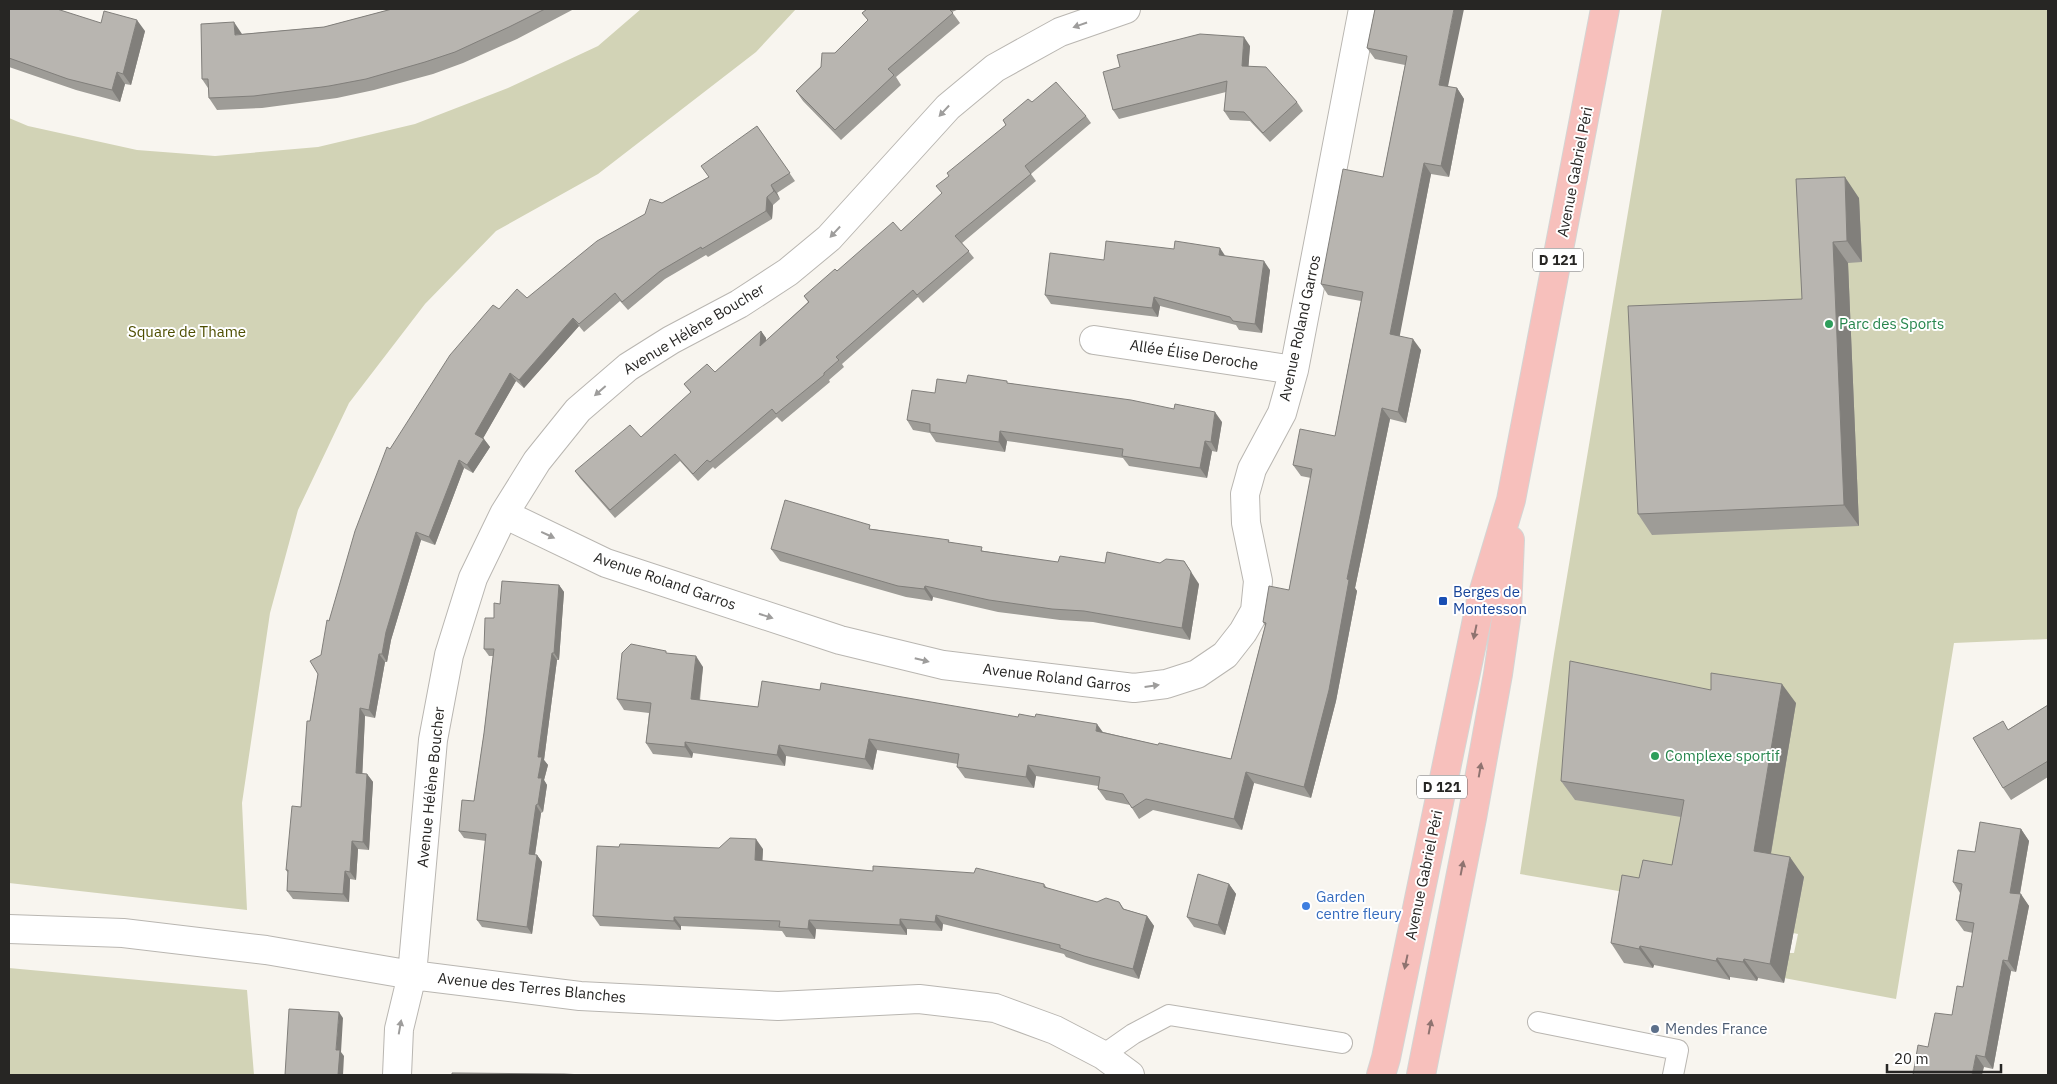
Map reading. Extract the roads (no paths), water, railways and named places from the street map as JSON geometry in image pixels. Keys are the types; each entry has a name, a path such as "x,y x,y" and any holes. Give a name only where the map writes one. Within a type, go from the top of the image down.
{"main road":[{"name":"Avenue Gabriel Péri","path":"1381,1075 1481,600 1511,500 1606,12"},
{"name":"Avenue Gabriel Péri","path":"1420,1075 1472,818 1498,674 1507,612 1511,500"}],"street":[{"name":"Avenue Hélène Boucher","path":"397,1075 399,1029 412,975 433,740 449,655 473,578 504,514 538,462 578,410 628,366 671,340 739,304 788,272 829,238 948,107 996,68 1060,32 1126,9"},
{"name":"Avenue Roland Garros","path":"504,514 606,563 850,642 943,665 1134,688 1166,684 1197,674 1225,655 1243,632 1255,611 1258,581 1246,523 1244,494 1252,469 1282,413 1294,370 1357,10"},
{"name":"Allée Élise Deroche","path":"1094,340 1294,370"},
{"name":"Avenue des Terres Blanches","path":"9,929 123,932 266,950 412,975 580,996 778,1006 919,999 995,1008 1056,1030 1103,1055 1130,1075"}],"lane":[{"path":"1103,1055 1133,1034 1169,1015 1342,1044"},
{"path":"1538,1022 1678,1050 1673,1075"}],"place":[{"name":"Parc des Sports","path":"1829,324"},
{"name":"Berges de Montesson","path":"1443,601"},
{"name":"Complexe sportif","path":"1655,756"},
{"name":"Garden centre fleury","path":"1306,906"},
{"name":"Mendes France","path":"1655,1029"}],"park label":[{"name":"Square de Thame","path":"187,332"}]}
